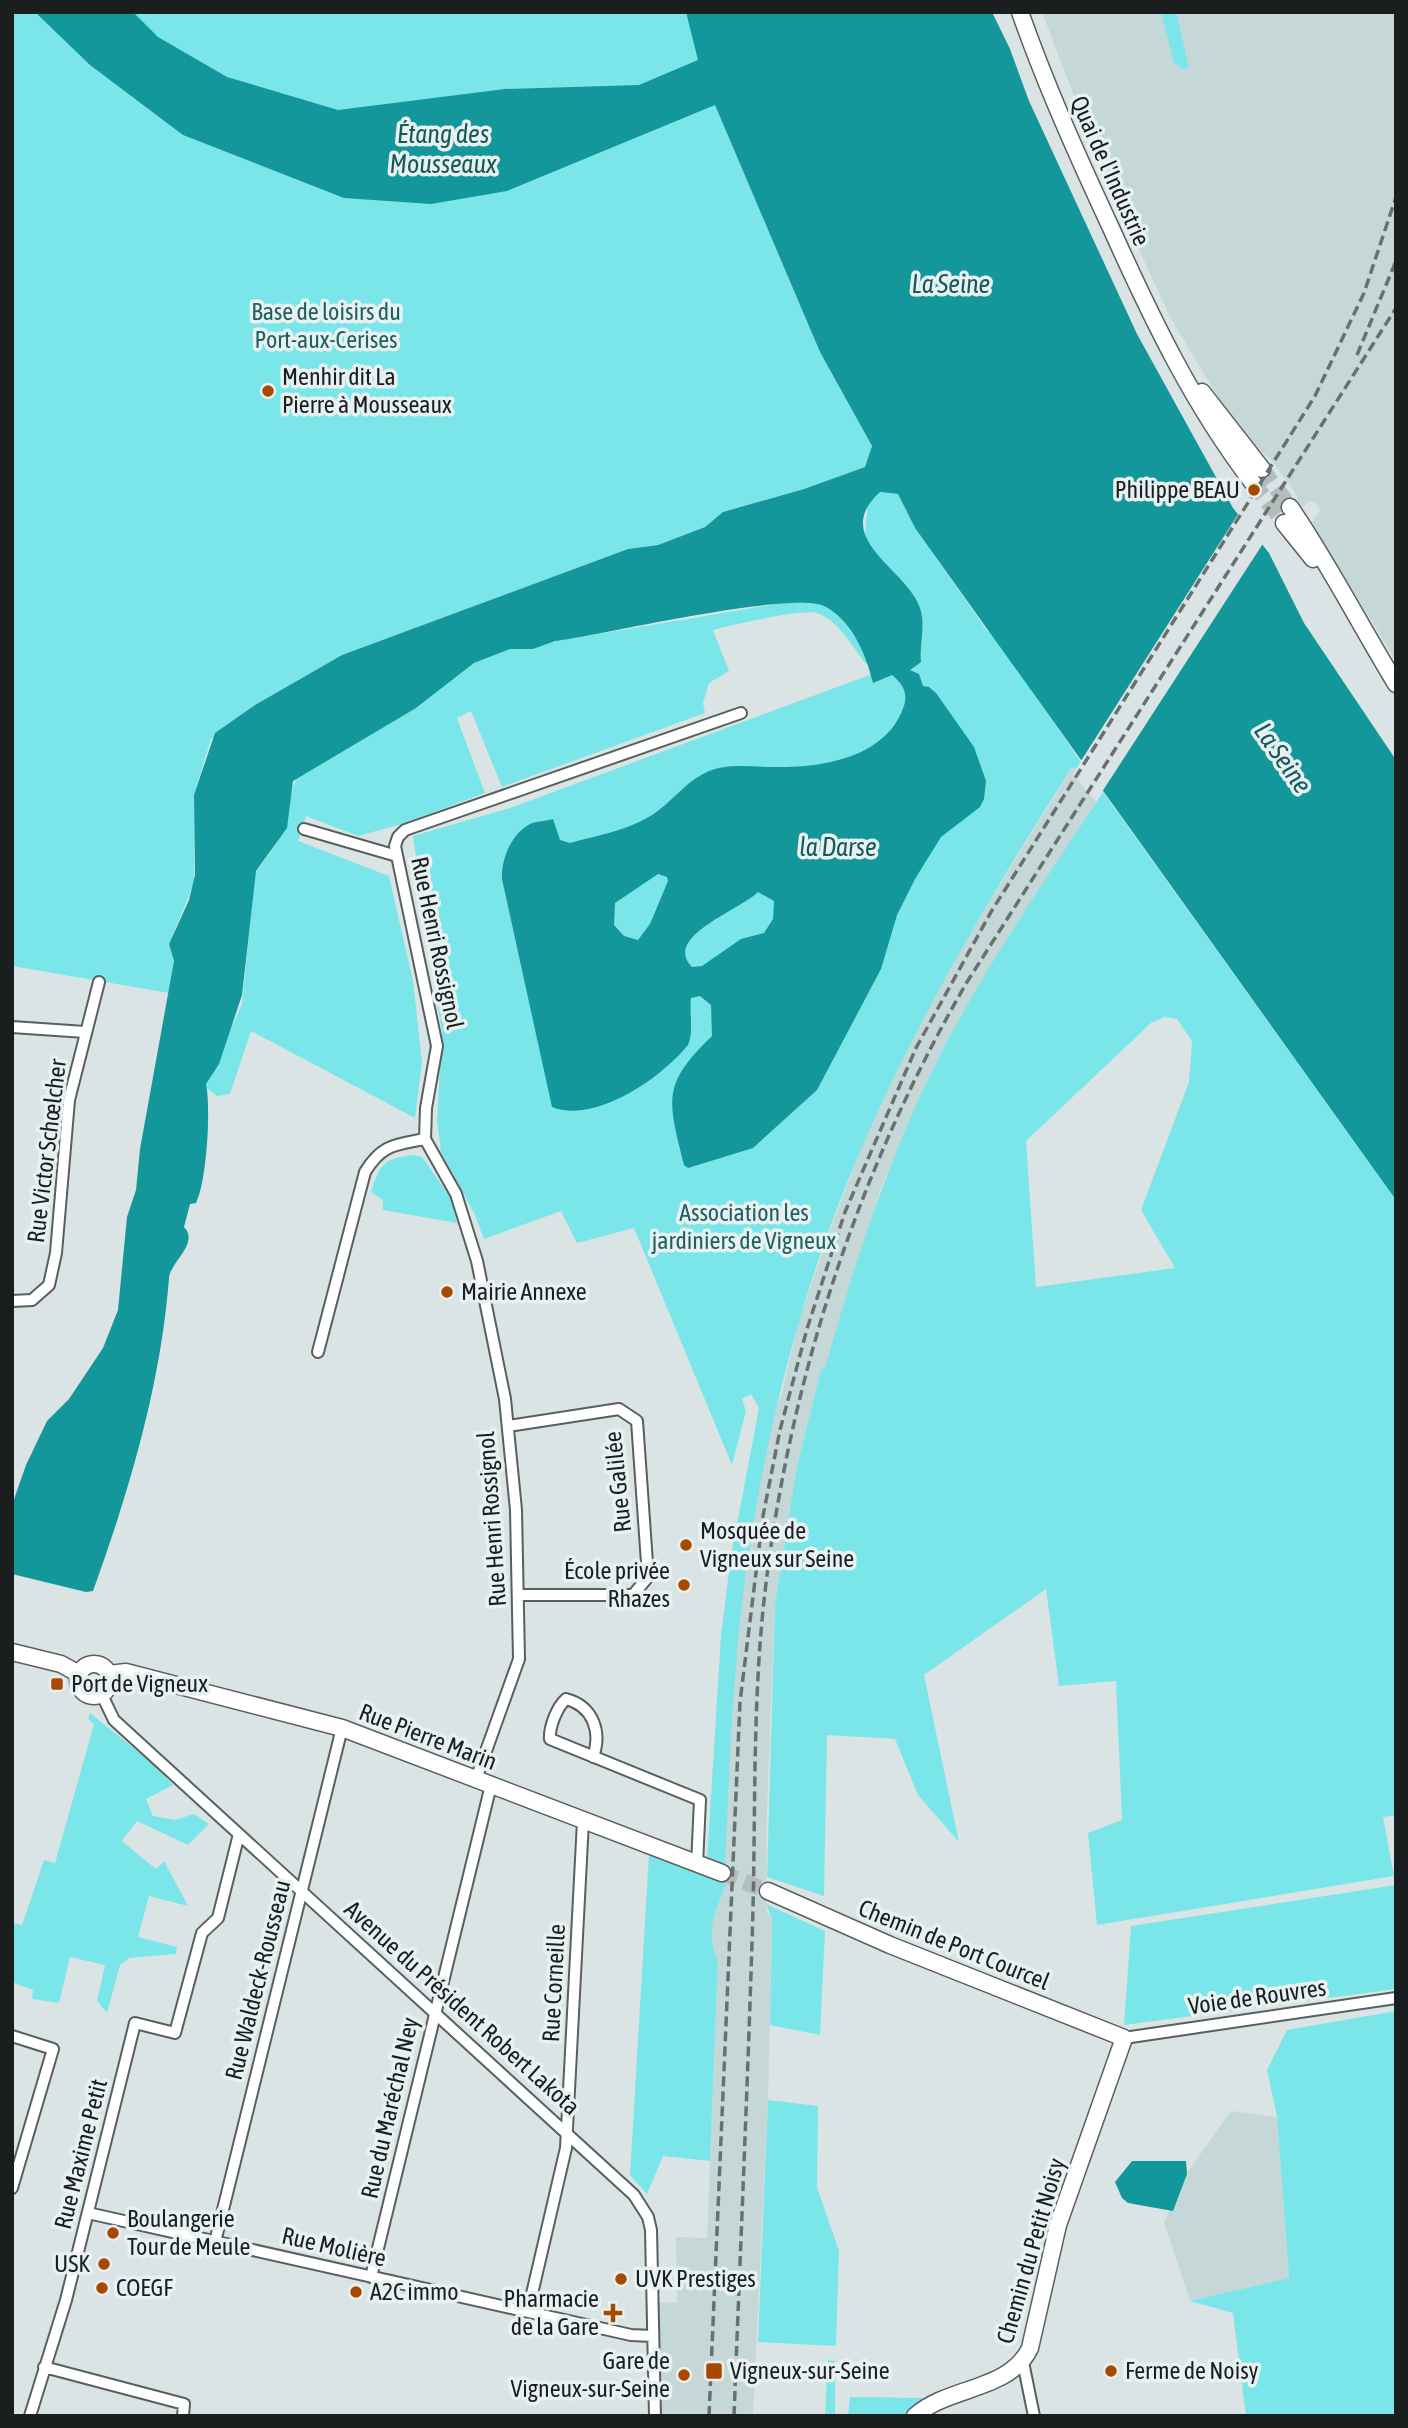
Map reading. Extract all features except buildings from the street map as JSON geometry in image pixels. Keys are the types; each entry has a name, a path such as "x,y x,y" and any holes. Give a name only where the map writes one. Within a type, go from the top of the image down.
{"street":[{"name":"Quai de l'Industrie","path":"1020,12 1067,132 1167,345 1257,476"},
{"path":"1290,507 1341,586 1346,602 1396,684"},
{"path":"1284,523 1306,548 1333,591 1346,602"},
{"name":"Rue Henri Rossignol","path":"484,1782 519,1660 520,1595 516,1510 508,1426 477,1261 456,1194 425,1139 426,1108 437,1046 395,846 398,837 405,831 741,713"},
{"path":"304,829 397,856"},
{"name":"Rue Victor Schœlcher","path":"12,1301 32,1300 48,1285 56,1253 68,1100 99,982"},
{"path":"12,1027 85,1032"},
{"path":"318,1352 365,1172 375,1156 389,1146 425,1139"},
{"name":"Rue Galilée","path":"508,1426 620,1409 637,1421 641,1473 648,1577 633,1595 520,1595"},
{"path":"12,1652 61,1664 79,1674"},
{"path":"97,1664 109,1674 108,1688 102,1695 92,1697 83,1693 78,1684 79,1674 86,1666 97,1664"},
{"name":"Rue Pierre Marin","path":"109,1674 126,1672 342,1728 722,1873"},
{"name":"Avenue du Président Robert Lakota","path":"102,1695 114,1720 634,2195 648,2217 655,2416"},
{"path":"593,1757 597,1738 592,1717 575,1701 566,1699 561,1704 550,1731 550,1739 593,1757 700,1800 697,1864"},
{"name":"Rue Waldeck-Rousseau","path":"215,2242 342,1728"},
{"name":"Rue du Maréchal Ney","path":"371,2277 434,2012 484,1782"},
{"name":"Rue Corneille","path":"528,2311 567,2133 583,1821"},
{"name":"Rue Maxime Petit","path":"30,2416 88,2213 135,2023 175,2033 202,1933 218,1918 239,1834"},
{"name":"Chemin de Port Courcel","path":"768,1891 890,1945 1124,2038"},
{"name":"Voie de Rouvres","path":"1124,2038 1396,1998"},
{"path":"12,2036 53,2049 12,2188"},
{"name":"Chemin du Petit Noisy","path":"915,2416 928,2404 1011,2372 1023,2362 1030,2348 1058,2225 1124,2038"},
{"name":"Rue Molière","path":"88,2213 631,2335 653,2336"},
{"path":"1023,2362 1034,2416"},
{"path":"44,2367 184,2404 183,2416"}],"shaded area":[{"path":"1042,12 1396,12 1396,661 1312,523 1320,511 1317,504 1310,501 1301,508 1295,492 1271,460 1254,445 1225,409 1170,317 1101,167"},
{"path":"1073,766 1076,769 1073,774 1096,802 980,985 933,1069 882,1185 825,1368 821,1369 796,1471 775,1605 767,1809 766,1909 772,1919 768,2100 753,2416 661,2416 659,2303 677,2302 676,2237 707,2238 718,1961 710,1941 712,1918 725,1886 721,1636 731,1556 755,1440 781,1397 798,1324 829,1233 862,1145 904,1054 957,954"},
{"path":"1231,2111 1277,2117 1289,2278 1190,2301 1164,2222 1187,2173"}],"green space":[{"name":"Base de loisirs du Port-aux-Cerises","path":"12,12 686,12 715,104 820,352 872,446 865,467 804,489 723,512 705,527 658,545 628,549 342,655 255,705 211,739 194,795 194,883 169,944 174,961 169,993 12,966"},
{"path":"1161,12 1176,12 1189,67 1183,69 1174,63"},
{"name":"Association les jardiniers de Vigneux","path":"879,492 898,494 915,528 988,632 991,631 1081,762 1076,769 1072,767 1030,833 914,1036 849,1178 822,1251 776,1408 751,1538 734,1692 725,1867 707,1860 721,1636 731,1556 759,1408 751,1394 742,1399 746,1411 732,1465 634,1228 577,1243 561,1211 484,1239 475,1215 441,1152 437,1120 442,1033 413,836 510,808 875,673 883,564 865,536 868,502"},
{"path":"787,602 827,604 851,626 873,662 866,664 838,627 816,613 782,615 713,630 729,671 709,683 703,703 705,713 502,787 471,711 457,718 485,793 402,824 358,836 306,816 298,841 389,876 413,981 422,1062 415,1118 251,1031 230,1094 217,1096 205,1087 242,1004 255,874 278,841 296,778 420,705 474,663 509,649"},
{"path":"1103,792 1396,1200 1396,1815 1383,1817 1394,1876 1097,1925 1088,1833 1122,1820 1116,1681 1059,1686 1046,1589 924,1675 959,1842 918,1795 895,1739 827,1735 824,1896 767,1877 775,1605 796,1471 821,1369 825,1368 886,1178 933,1069 1014,928","holes":["1164,1017 1177,1019 1192,1041 1189,1082 1141,1210 1175,1268 1036,1287 1026,1141 1151,1023"]},
{"path":"412,1155 422,1157 451,1198 457,1223 383,1210 383,1200 371,1192 380,1169 388,1161"},
{"path":"90,1713 151,1762 173,1785 146,1799 153,1816 175,1820 194,1814 209,1824 188,1845 137,1821 122,1841 156,1869 164,1861 188,1906 149,1896 138,1937 177,1947 176,1954 129,1958 120,1965 107,2013 97,2001 105,1965 70,1957 59,2003 32,1999 33,1990 12,1982 12,1923 22,1925 44,1860 55,1863 94,1724 88,1719"},
{"path":"649,1854 725,1880 725,1886 712,1923 712,1940 718,1961 710,2161 663,2156 647,2194 630,2175"},
{"path":"1396,1885 1396,1989 1124,2025 1131,1926"},
{"path":"766,1904 825,1931 820,2035 770,2025 772,1919"},
{"path":"1396,2011 1396,2416 1246,2416 1233,2313 1190,2301 1289,2278 1277,2117 1267,2070 1287,2030"},
{"path":"768,2100 818,2106 817,2187 839,2251 836,2346 758,2342"},
{"path":"828,2360 835,2361 835,2416 825,2416"},
{"path":"850,2397 926,2398 906,2416 848,2416"}],"water":[{"path":"35,12 133,12 158,37 227,77 338,110 505,89 639,85 698,60 686,12 992,12 1010,49 1029,101 1137,334 1233,508 1269,553 1304,623 1396,760 1396,1200 915,528 898,494 880,492 867,509 863,524 867,539 876,553 901,580 920,608 921,662 910,670 919,674 923,686 936,693 974,747 986,781 980,807 941,837 915,879 897,915 881,969 817,1090 753,1148 688,1168 684,1165 674,1124 673,1094 684,1068 712,1036 711,1005 700,996 691,998 691,1035 688,1045 645,1084 607,1104 588,1109 569,1111 552,1107 502,879 503,864 508,848 517,834 532,823 553,819 560,840 570,843 616,831 649,817 695,779 709,771 733,766 811,765 849,757 867,749 883,738 895,724 904,706 905,693 899,682 892,675 873,683 857,640 844,621 826,607 807,603 739,608 697,615 555,641 533,649 510,649 474,663 416,708 293,781 287,828 256,871 242,995 219,1064 206,1084 207,1144 200,1193 196,1203 190,1204 184,1227 189,1239 187,1246 169,1278 159,1357 142,1436 93,1591 86,1592 12,1574 12,1505 26,1465 47,1421 69,1399 103,1348 118,1310 127,1217 136,1190 140,1149 174,961 169,944 189,900 195,875 194,795 215,733 255,705 342,655 628,549 658,545 705,527 723,512 804,489 865,467 872,446 820,352 715,105 507,191 431,204 344,198 183,135 90,65","holes":["658,874 667,877 668,881 650,924 638,940 624,936 614,925 615,903","758,892 774,901 773,919 764,933 741,939 702,966 692,967 685,956 687,945 695,935"]},
{"path":"1132,2161 1186,2161 1187,2174 1173,2211 1128,2203 1122,2198 1115,2182"}],"pier":[{"path":"1240,511 1264,542 1100,795 1079,764"}],"tunnel":[{"path":"1262,469 1290,507"},
{"path":"1253,483 1284,523"},
{"path":"722,1873 768,1891"}],"railway":[{"path":"709,2416 740,1702 763,1516 780,1430 807,1329 845,1212 916,1048 991,912 1315,396 1364,293 1396,197"},
{"path":"1357,355 1396,261"},
{"path":"734,2416 752,1943 757,1693 763,1610 789,1446 808,1365 832,1285 892,1130 927,1055 967,982 1396,308"}],"place":[{"name":"Menhir dit La Pierre à Mousseaux","path":"268,391"},
{"name":"Philippe BEAU","path":"1254,490"},
{"name":"Mairie Annexe","path":"447,1292"},
{"name":"Mosquée de Vigneux sur Seine","path":"686,1545"},
{"name":"École privée Rhazes","path":"684,1585"},
{"name":"Port de Vigneux","path":"57,1684"},
{"name":"Boulangerie Tour de Meule","path":"113,2233"},
{"name":"USK","path":"104,2264"},
{"name":"UVK Prestiges","path":"621,2279"},
{"name":"COEGF","path":"102,2288"},
{"name":"A2C immo","path":"356,2292"},
{"name":"Pharmacie de la Gare","path":"613,2313"},
{"name":"Vigneux-sur-Seine","path":"714,2371"},
{"name":"Ferme de Noisy","path":"1111,2371"},
{"name":"Gare de Vigneux-sur-Seine","path":"684,2375"}],"water label":[{"name":"Étang des Mousseaux","path":"443,149"},
{"name":"La Seine","path":"951,284"},
{"name":"La Seine","path":"1283,758"},
{"name":"la Darse","path":"838,847"}]}
